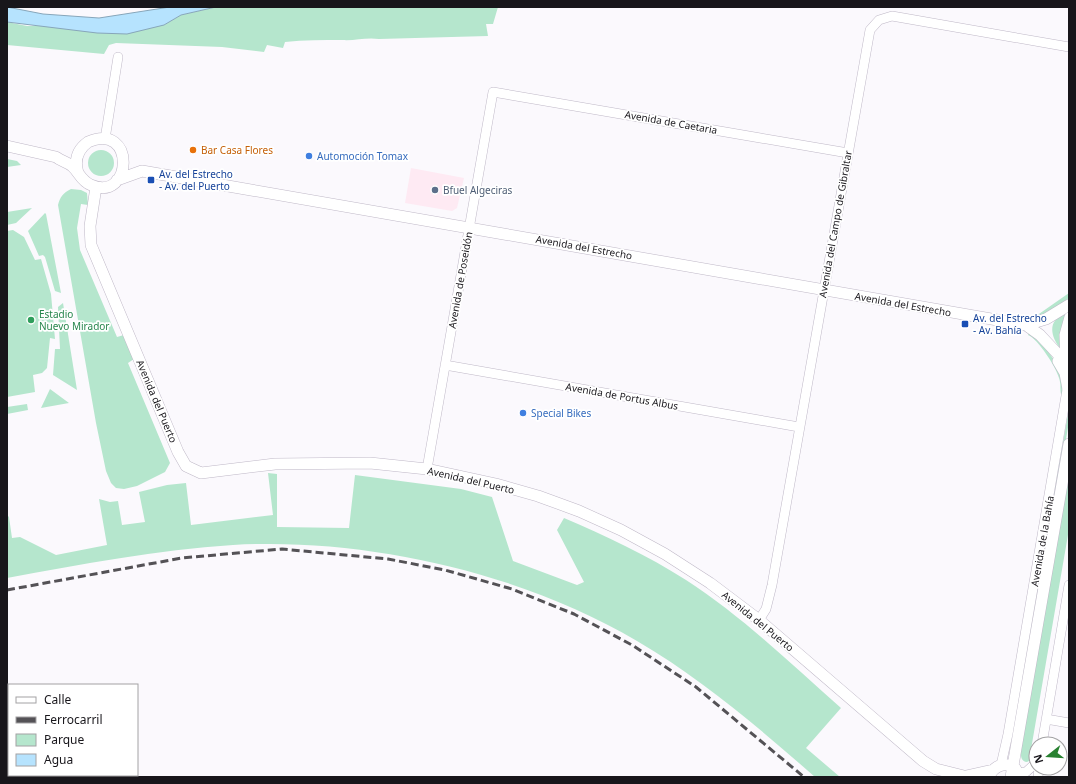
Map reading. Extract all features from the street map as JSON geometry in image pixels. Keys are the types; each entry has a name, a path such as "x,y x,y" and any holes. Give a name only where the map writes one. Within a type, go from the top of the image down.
{"street":[{"name":"Avenida del Campo de Gibraltar","path":"759,620 766,609 772,585 870,30 879,20 892,16 1069,47"},
{"path":"105,139 118,57"},
{"name":"Avenida de Caetaria","path":"493,92 848,153"},
{"name":"Avenida de Poseidón","path":"427,469 493,92"},
{"path":"78,173 76,161 80,150 83,145 93,139 105,139 115,144 131,163 142,171"},
{"path":"7,146 56,157 71,154 80,150"},
{"path":"56,157 71,165 85,182 96,187 107,186 117,180 123,170 122,153"},
{"name":"Avenida del Estrecho","path":"117,180 142,171 1026,325"},
{"name":"Avenida del Puerto","path":"96,187 90,226 91,244 178,452 186,466 201,473 275,464 370,464 427,469 538,496 579,511 621,530 665,554 710,583 759,620 923,761 936,770 967,776"},
{"path":"1026,325 1046,319 1069,305"},
{"name":"Avenida de la Bahía","path":"1006,772 1008,734 1068,389 1064,335 1069,317"},
{"path":"1026,325 1040,335 1067,364"},
{"path":"1046,342 1065,373 1068,389"},
{"name":"Avenida de Portus Albus","path":"445,365 799,427"},
{"name":"Avenida de la Bahía","path":"1006,772 1069,444"},
{"path":"1043,736 1069,585"},
{"path":"1046,719 1069,723"},
{"path":"967,776 1006,772 1026,772 1028,770"}],"shaded area":[{"name":"Bfuel Algeciras","path":"411,168 464,178 457,208 452,211 405,203"}],"green space":[{"path":"216,7 498,7 493,24 486,24 488,36 292,41 285,42 283,48 267,45 264,52 222,47 116,43 109,45 104,54 7,45 7,22 27,26 164,25 181,15"},
{"path":"101,150 110,154 114,163 110,172 101,176 92,172 88,163 92,154"},
{"path":"7,159 17,161 21,165 7,167"},
{"path":"71,189 81,190 87,193 88,205 81,204 77,228 80,250 117,337 124,335 134,359 128,363 170,463 165,472 137,486 124,489 116,488 111,483 106,471 96,423 58,205 62,196"},
{"path":"32,208 16,223 7,225 7,212"},
{"path":"45,213 61,293 55,291 45,257 43,255 39,256 28,231"},
{"name":"Estadio Nuevo Mirador","path":"13,230 24,237 35,260 41,259 51,294 55,339 50,338 47,368 42,373 33,375 35,392 7,397 7,231"},
{"path":"1069,293 1069,298 1041,317 1031,320 1031,316 1036,316"},
{"path":"63,303 77,390 53,375 55,349 60,349 58,307"},
{"path":"1066,314 1061,331 1061,349 1054,339 1052,329 1056,320 1060,316"},
{"path":"1029,332 1047,350 1059,367 1064,395 1061,394 1060,380 1054,367 1037,342 1028,335"},
{"path":"50,389 69,403 41,408"},
{"path":"27,404 28,410 7,414 7,407"},
{"path":"1069,408 1069,422 1016,721 1015,719"},
{"path":"1069,472 1069,529 1033,736 1028,736 1028,762 1022,759 1021,750"},
{"path":"268,473 277,474 277,527 349,528 355,475 461,489 492,497 513,561 577,585 584,582 557,530 564,518 641,554 686,580 727,609 766,641 841,708 806,748 840,777 815,777 773,740 707,688 684,671 637,641 592,617 544,596 494,579 442,564 389,554 336,547 284,544 233,545 148,554 7,578 7,515 9,517 12,538 20,537 56,555 107,545 99,499 110,502 118,501 122,525 145,522 139,492 167,485 186,483 191,525 273,515"}],"water":[{"path":"7,7 43,14 99,18 170,7 216,7 181,15 164,25 127,34 97,33 7,22"}],"railway":[{"path":"7,590 182,558 282,549 388,559 445,570 512,589 574,614 632,645 696,687 804,777"}],"place":[{"name":"Bar Casa Flores","path":"193,150"},
{"name":"Automoción Tomax","path":"309,156"},
{"name":"Av. del Estrecho - Av. del Puerto","path":"151,180"},
{"name":"Bfuel Algeciras","path":"435,190"},
{"name":"Estadio Nuevo Mirador","path":"31,320"},
{"name":"Av. del Estrecho - Av. Bahía","path":"965,324"},
{"name":"Special Bikes","path":"523,413"}]}
